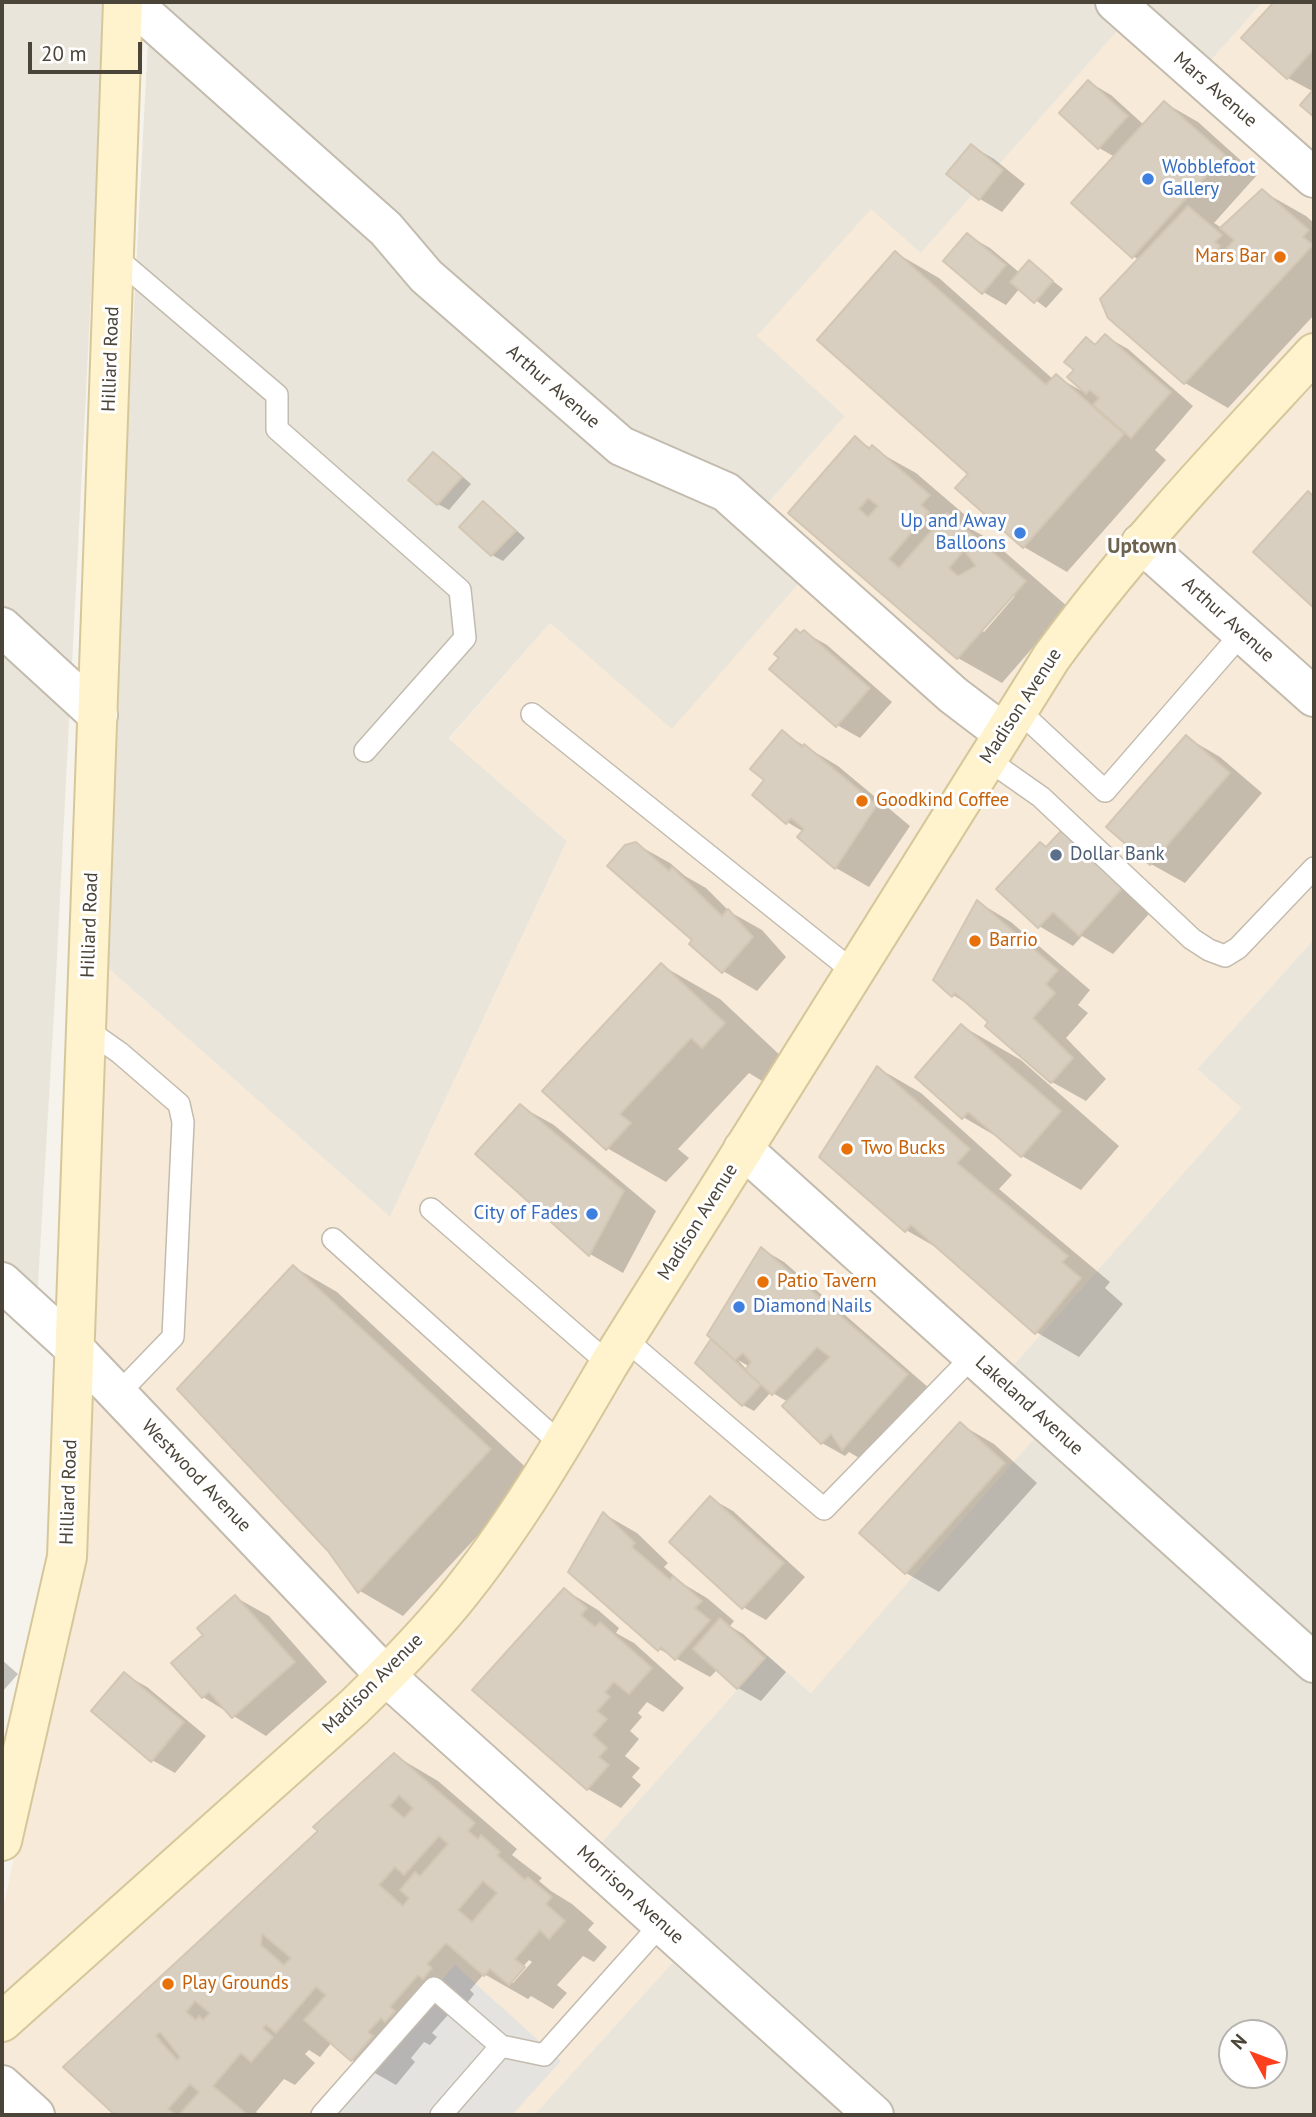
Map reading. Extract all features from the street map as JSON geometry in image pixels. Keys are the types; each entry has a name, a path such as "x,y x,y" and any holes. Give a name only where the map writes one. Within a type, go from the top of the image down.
{"main road":[{"name":"Hilliard Road","path":"2,1841 67,1557 123,2"},
{"name":"Madison Avenue","path":"2,2022 323,1735 386,1676 453,1602 562,1445 617,1351 1002,734 1089,606 1141,543 1314,353"}],"street":[{"name":"Arthur Avenue","path":"131,2 386,229 426,276 621,446 726,492 953,695 1002,734"},
{"name":"Mars Avenue","path":"1115,2 1314,178"},
{"name":"Arthur Avenue","path":"1141,543 1242,633 1309,682"},
{"path":"2,627 98,715"},
{"name":"Lakeland Avenue","path":"743,1149 1314,1662"},
{"name":"Westwood Avenue","path":"2,1282 74,1347 386,1676"},
{"name":"Morrison Avenue","path":"386,1676 874,2115"},
{"path":"2,2085 35,2115"}],"lane":[{"path":"114,256 277,395 277,429 460,590 465,638 365,751"},
{"path":"1002,734 1105,791 1242,633"},
{"path":"532,714 854,972"},
{"path":"1002,734 1041,797 1192,939 1209,950 1225,956 1238,948 1314,868"},
{"path":"86,1029 120,1053 179,1104 183,1122 173,1336 118,1394"},
{"path":"431,1209 824,1509 973,1356"},
{"path":"333,1239 562,1445"},
{"path":"322,2115 434,1988 501,2046 544,2055 661,1924"},
{"path":"441,2115 501,2046"}],"shaded area":[{"path":"2,2 106,2 35,1335 2,1306"},
{"path":"150,2 1263,2 1204,68 1138,8 921,253 757,335 845,416 747,527 805,577 672,730 550,623 449,738 567,841 390,1217 100,961"},
{"path":"1263,2 1314,2 1314,939 1197,1069 1241,1108 1007,1373 1055,1415 811,1693 768,1655 585,1861 683,1951 534,2115 2,2115 2,1914 79,1551 100,961 390,1217 567,841 449,739 550,623 672,729 804,577 747,527 845,416 757,336 871,209 921,253 1138,7 1204,68"},
{"path":"1314,939 1314,2115 534,2115 683,1951 585,1861 768,1655 811,1693 1006,1373 1241,1108 1197,1069"},
{"path":"455,1965 561,2061 512,2115 319,2115"}],"building":[{"path":"1274,2 1314,2 1314,49 1287,79 1241,38"},
{"path":"1088,80 1128,116 1098,149 1059,113"},
{"path":"1314,89 1314,117 1300,105"},
{"name":"Wobblefoot Gallery","path":"1164,101 1225,155 1132,258 1071,203"},
{"path":"971,144 1003,170 979,200 946,174"},
{"path":"1262,189 1309,230 1303,237 1313,245 1184,384 1108,318 1100,299 1188,206 1222,235 1215,242 1220,246 1217,250 1222,254 1234,240 1220,228"},
{"path":"967,233 1006,265 982,294 943,261"},
{"path":"895,251 1046,385 1056,374 1124,434 1023,548 955,488 968,474 817,340"},
{"path":"1029,260 1053,281 1034,303 1010,282"},
{"path":"1105,334 1171,392 1131,438 1093,405 1099,398 1090,390 1086,394 1067,377 1074,370 1064,362 1086,337 1095,345"},
{"path":"855,436 869,449 872,445 930,495 921,505 929,512 889,559 899,568 947,513 1026,581 957,659 788,513","holes":["868,498 878,506 868,517 859,509","964,550 976,566 958,576 949,568"]},
{"path":"433,452 462,477 437,505 408,480"},
{"path":"1308,491 1314,497 1314,608 1253,552"},
{"path":"483,501 516,531 491,556 459,527"},
{"path":"796,629 800,633 804,630 870,688 836,727 769,669 779,658 774,654"},
{"path":"782,730 802,747 804,744 877,805 835,869 797,837 804,829 791,818 786,824 752,795 764,780 750,769"},
{"path":"1186,735 1230,773 1150,865 1106,827"},
{"path":"1063,829 1125,885 1079,936 1053,912 1038,928 996,889 1040,842 1046,847"},
{"path":"636,842 669,871 672,867 722,916 728,909 753,937 722,973 689,944 692,940 607,866 625,845"},
{"path":"977,900 1058,970 1046,984 1055,993 1033,1018 1073,1058 1051,1083 985,1026 988,1022 955,993 952,997 933,980"},
{"path":"661,963 725,1023 702,1048 691,1038 620,1114 631,1123 606,1150 542,1091"},
{"path":"961,1024 1061,1111 1021,1157 968,1112 962,1119 915,1077"},
{"path":"877,1066 970,1149 957,1163 1068,1256 1062,1262 1081,1278 1035,1334 911,1225 905,1232 819,1157"},
{"path":"520,1104 624,1191 589,1256 475,1154"},
{"path":"761,1247 908,1374 842,1450 831,1434 821,1444 782,1406 830,1357 817,1347 772,1395 745,1370 751,1362 743,1353 735,1360 707,1335"},
{"path":"293,1265 491,1449 358,1593 328,1551 177,1389"},
{"path":"711,1339 761,1385 742,1406 695,1363"},
{"path":"960,1422 1005,1463 905,1574 859,1533"},
{"path":"710,1496 784,1563 742,1609 669,1542"},
{"path":"603,1512 635,1543 632,1547 670,1580 673,1576 702,1601 695,1608 710,1620 675,1660 661,1647 658,1651 568,1572"},
{"path":"564,1588 587,1608 581,1615 595,1627 600,1622 652,1668 629,1694 614,1682 605,1692 610,1697 597,1711 607,1719 593,1735 607,1748 599,1757 609,1765 587,1790 472,1690"},
{"path":"235,1595 295,1662 232,1718 209,1692 202,1698 171,1663 203,1635 197,1628"},
{"path":"720,1618 765,1658 737,1689 693,1649"},
{"path":"124,1672 184,1722 151,1762 91,1711"},
{"path":"394,1753 475,1823 468,1831 478,1839 481,1835 500,1852 497,1855 525,1880 528,1877 552,1897 546,1904 565,1921 549,1939 540,1930 515,1959 525,1967 509,1985 490,1969 484,1976 446,1943 427,1964 432,1968 423,1979 418,1975 390,2007 395,2011 385,2022 381,2018 368,2032 373,2036 351,2061 304,2020 326,1995 316,1987 276,2033 266,2025 263,2028 273,2037 251,2062 241,2053 213,2086 248,2115 179,2115 199,2092 190,2084 168,2109 176,2115 115,2115 63,2067 318,1831 313,1827","holes":["399,1795 413,1808 404,1818 390,1806","439,1836 448,1844 420,1876 415,1872 400,1890 409,1898 403,1906 379,1885 395,1867 404,1875","483,1881 497,1893 472,1922 458,1910","262,1934 291,1958 284,1965 261,1945","195,2001 210,2013 203,2020 199,2016 196,2020 186,2012","160,2032 180,2057 177,2060 156,2036"]}],"place":[{"name":"Wobblefoot Gallery","path":"1148,179"},
{"name":"Mars Bar","path":"1280,257"},
{"name":"Up and Away Balloons","path":"1020,533"},
{"name":"Goodkind Coffee","path":"862,801"},
{"name":"Dollar Bank","path":"1056,855"},
{"name":"Barrio","path":"975,941"},
{"name":"Two Bucks","path":"847,1149"},
{"name":"City of Fades","path":"592,1214"},
{"name":"Patio Tavern","path":"763,1282"},
{"name":"Diamond Nails","path":"739,1307"},
{"name":"Play Grounds","path":"168,1984"}],"district":[{"name":"Uptown","path":"1142,547"}]}
